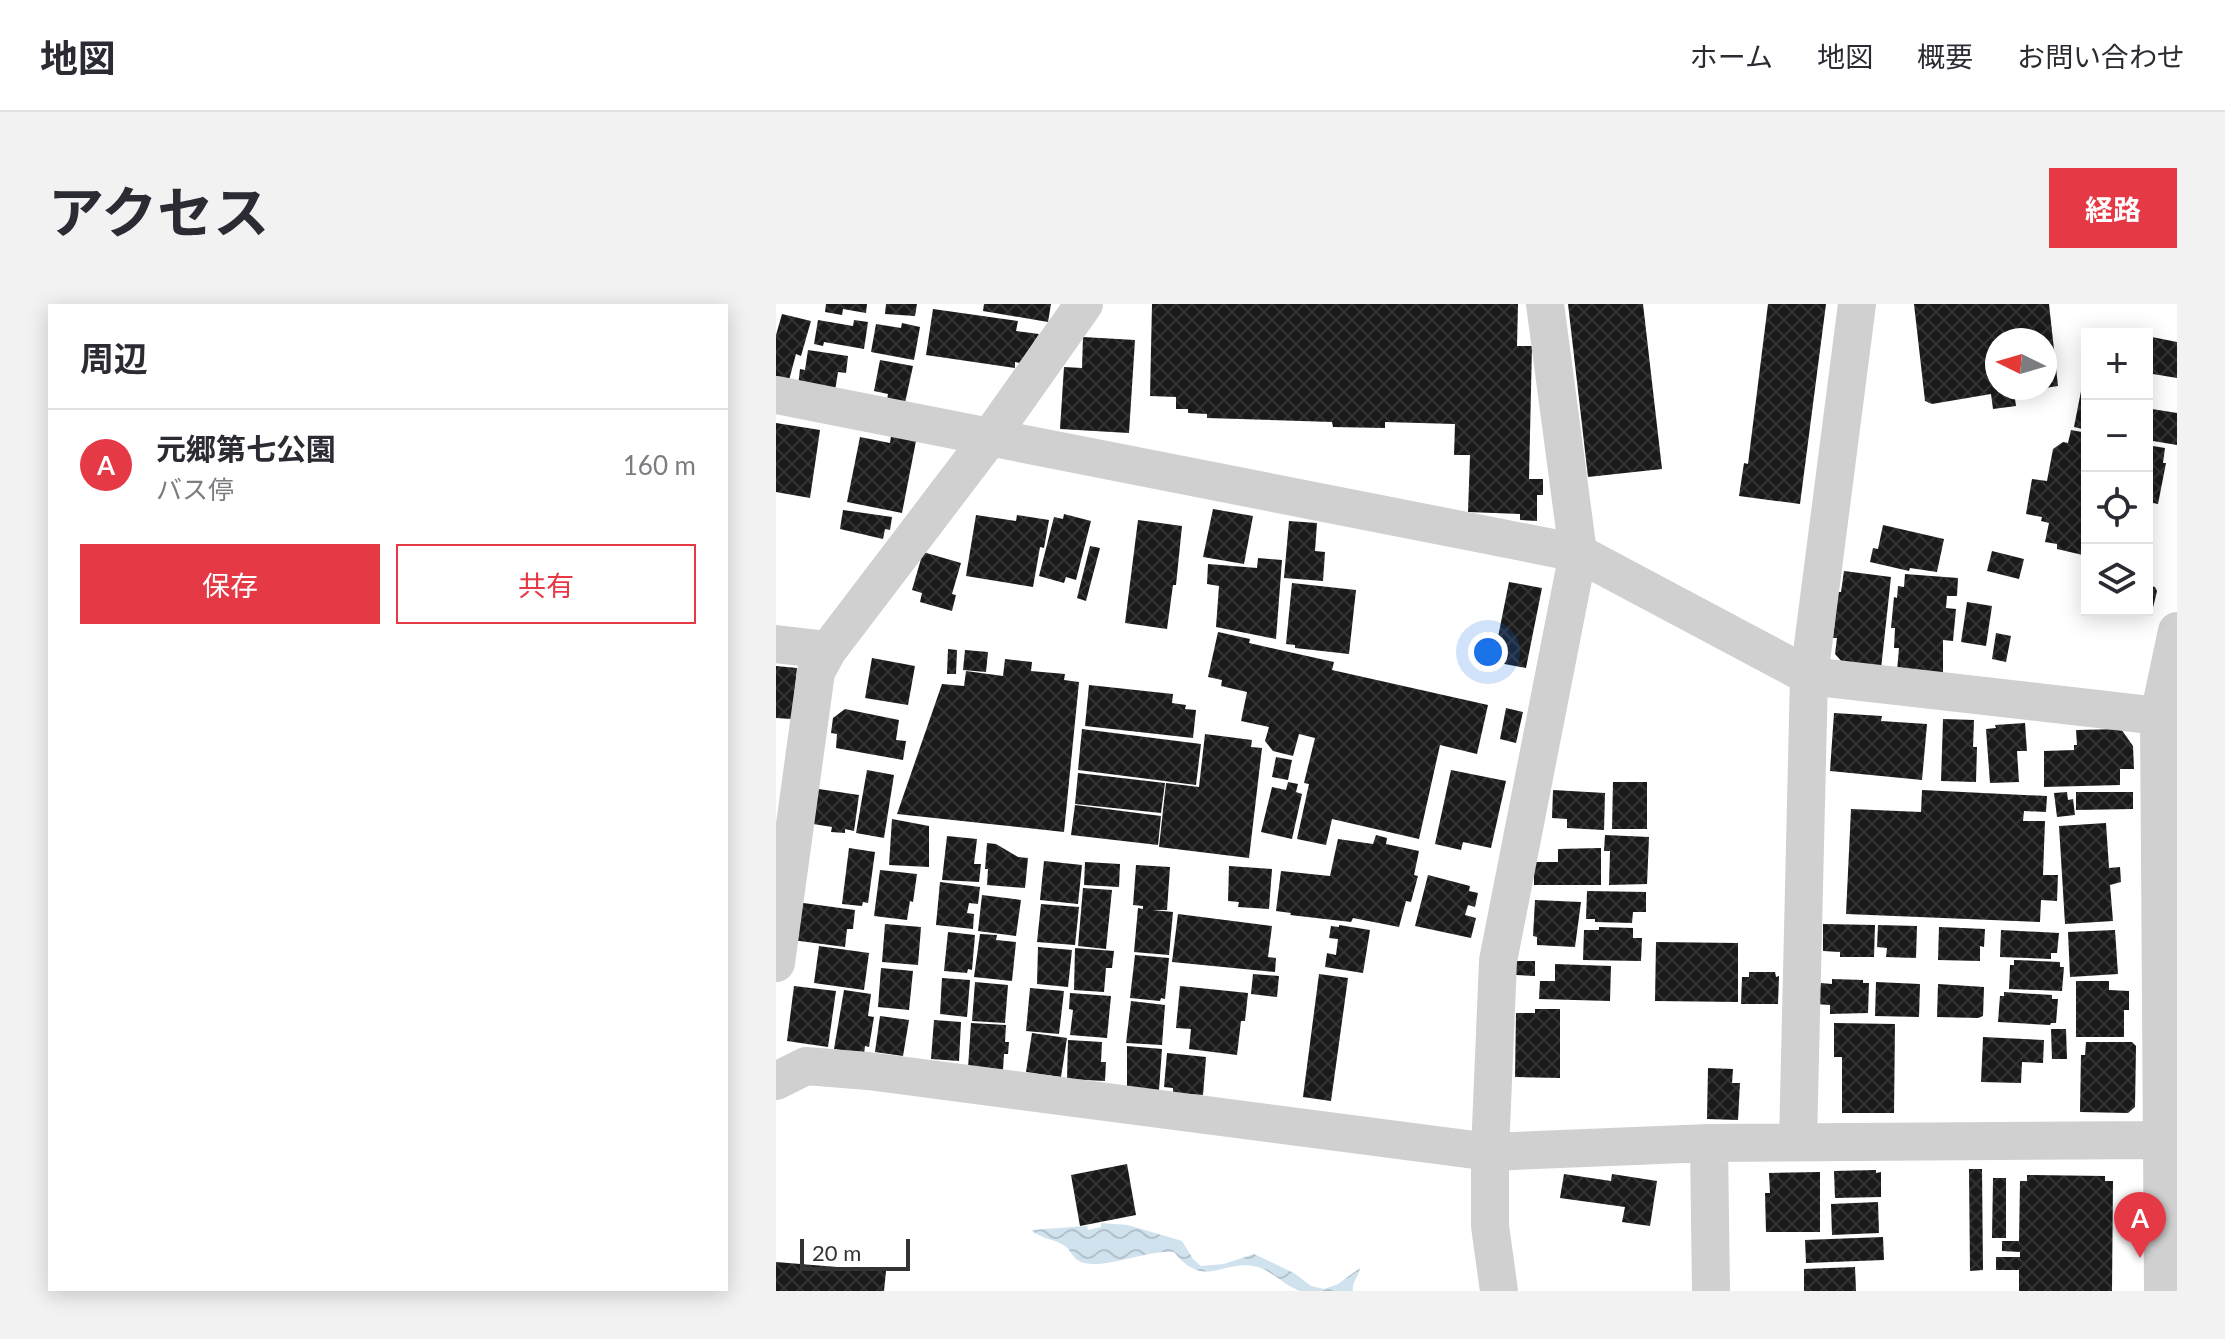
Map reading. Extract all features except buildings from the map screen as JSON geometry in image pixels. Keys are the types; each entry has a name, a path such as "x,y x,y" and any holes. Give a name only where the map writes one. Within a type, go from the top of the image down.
{"street":[{"path":"776,963 816,672 828,650 990,437 1084,304"},
{"path":"1499,1291 1490,1226 1498,961 1578,553 1545,304"},
{"path":"1798,1142 1809,676 1857,304"},
{"path":"776,395 1578,553 1809,676 2168,717"},
{"path":"2163,1291 2168,717 2177,631"},
{"path":"776,644 828,650"},
{"path":"776,1081 806,1066 868,1071 1490,1152 1798,1142 2166,1148"},
{"path":"1709,1143 1711,1291"}],"water":[{"path":"1101,1223 1128,1225 1182,1241 1201,1266 1224,1264 1254,1254 1294,1273 1311,1286 1324,1289 1338,1284 1360,1268 1353,1291 1302,1291 1258,1267 1246,1265 1205,1272 1195,1270 1174,1252 1088,1264 1079,1261 1062,1244 1031,1230 1087,1226 1088,1230 1101,1227"}],"place":[{"name":"元郷第七公園","path":"2140,1258"}]}
